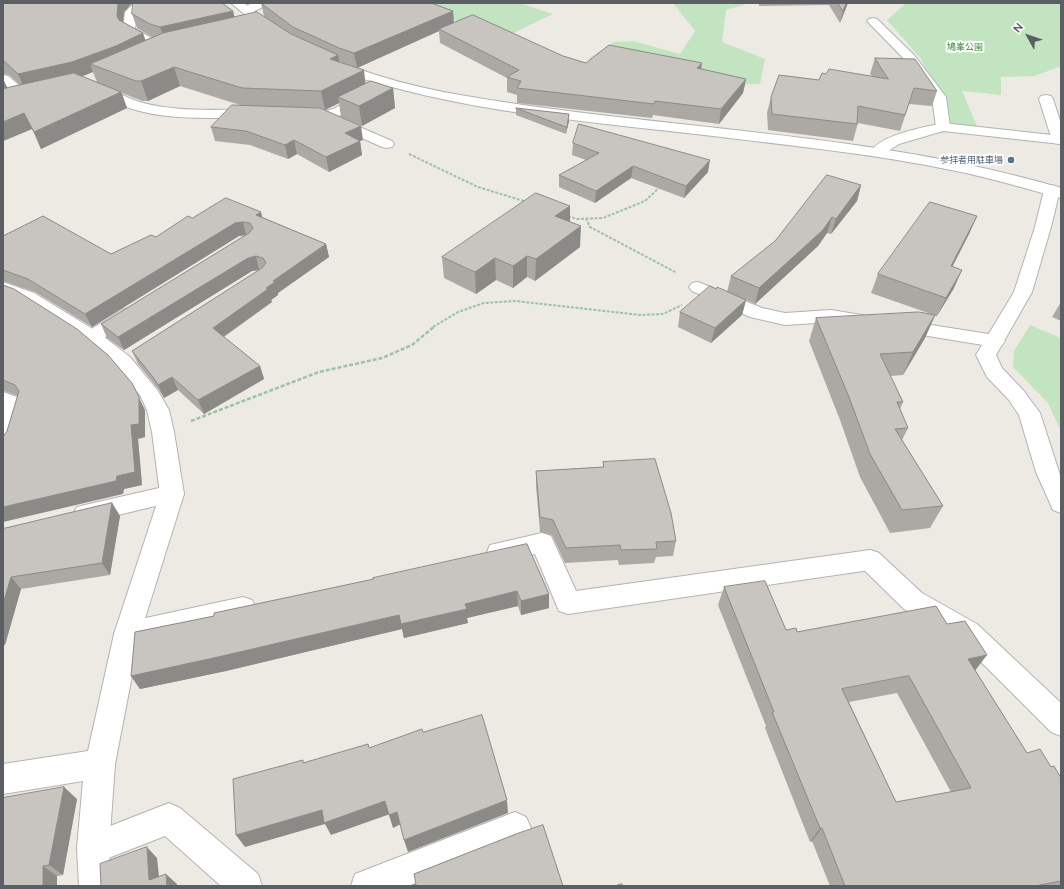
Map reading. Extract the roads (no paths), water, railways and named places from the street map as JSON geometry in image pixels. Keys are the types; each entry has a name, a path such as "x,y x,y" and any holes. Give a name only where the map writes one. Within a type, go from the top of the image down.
{"street":[{"path":"140,3 131,12 129,30 150,43 164,47 150,54"},
{"path":"242,6 261,3"},
{"path":"242,6 284,40"},
{"path":"873,21 910,58 939,97 943,127"},
{"path":"250,28 264,25"},
{"path":"327,62 389,84 438,96 488,104 878,152 976,171 1056,192 1043,227 1024,292 986,355 994,372 1016,395 1029,413 1046,472 1061,504"},
{"path":"3,79 22,96"},
{"path":"88,80 144,108 166,112 203,114 270,114"},
{"path":"293,115 326,116 338,112 389,84"},
{"path":"878,152 894,141 914,134 943,127 1060,140 1046,99"},
{"path":"326,116 387,144"},
{"path":"3,287 28,297 92,337 130,358 158,410 163,432 172,494 127,634 100,764 93,848 95,886"},
{"path":"698,287 757,313 785,318 831,316 995,341"},
{"path":"92,337 146,304"},
{"path":"3,399 16,404 3,444"},
{"path":"64,519 172,494"},
{"path":"480,556 542,543 568,603 870,560 913,601 968,632 1061,722"},
{"path":"127,634 265,603"},
{"path":"3,779 100,764"},
{"path":"93,848 169,819 246,886"},
{"path":"367,886 515,828"}],"place":[{"name":"参拝者用駐車場","path":"1011,160"}],"park label":[{"name":"鳩峯公園","path":"965,47"}]}
